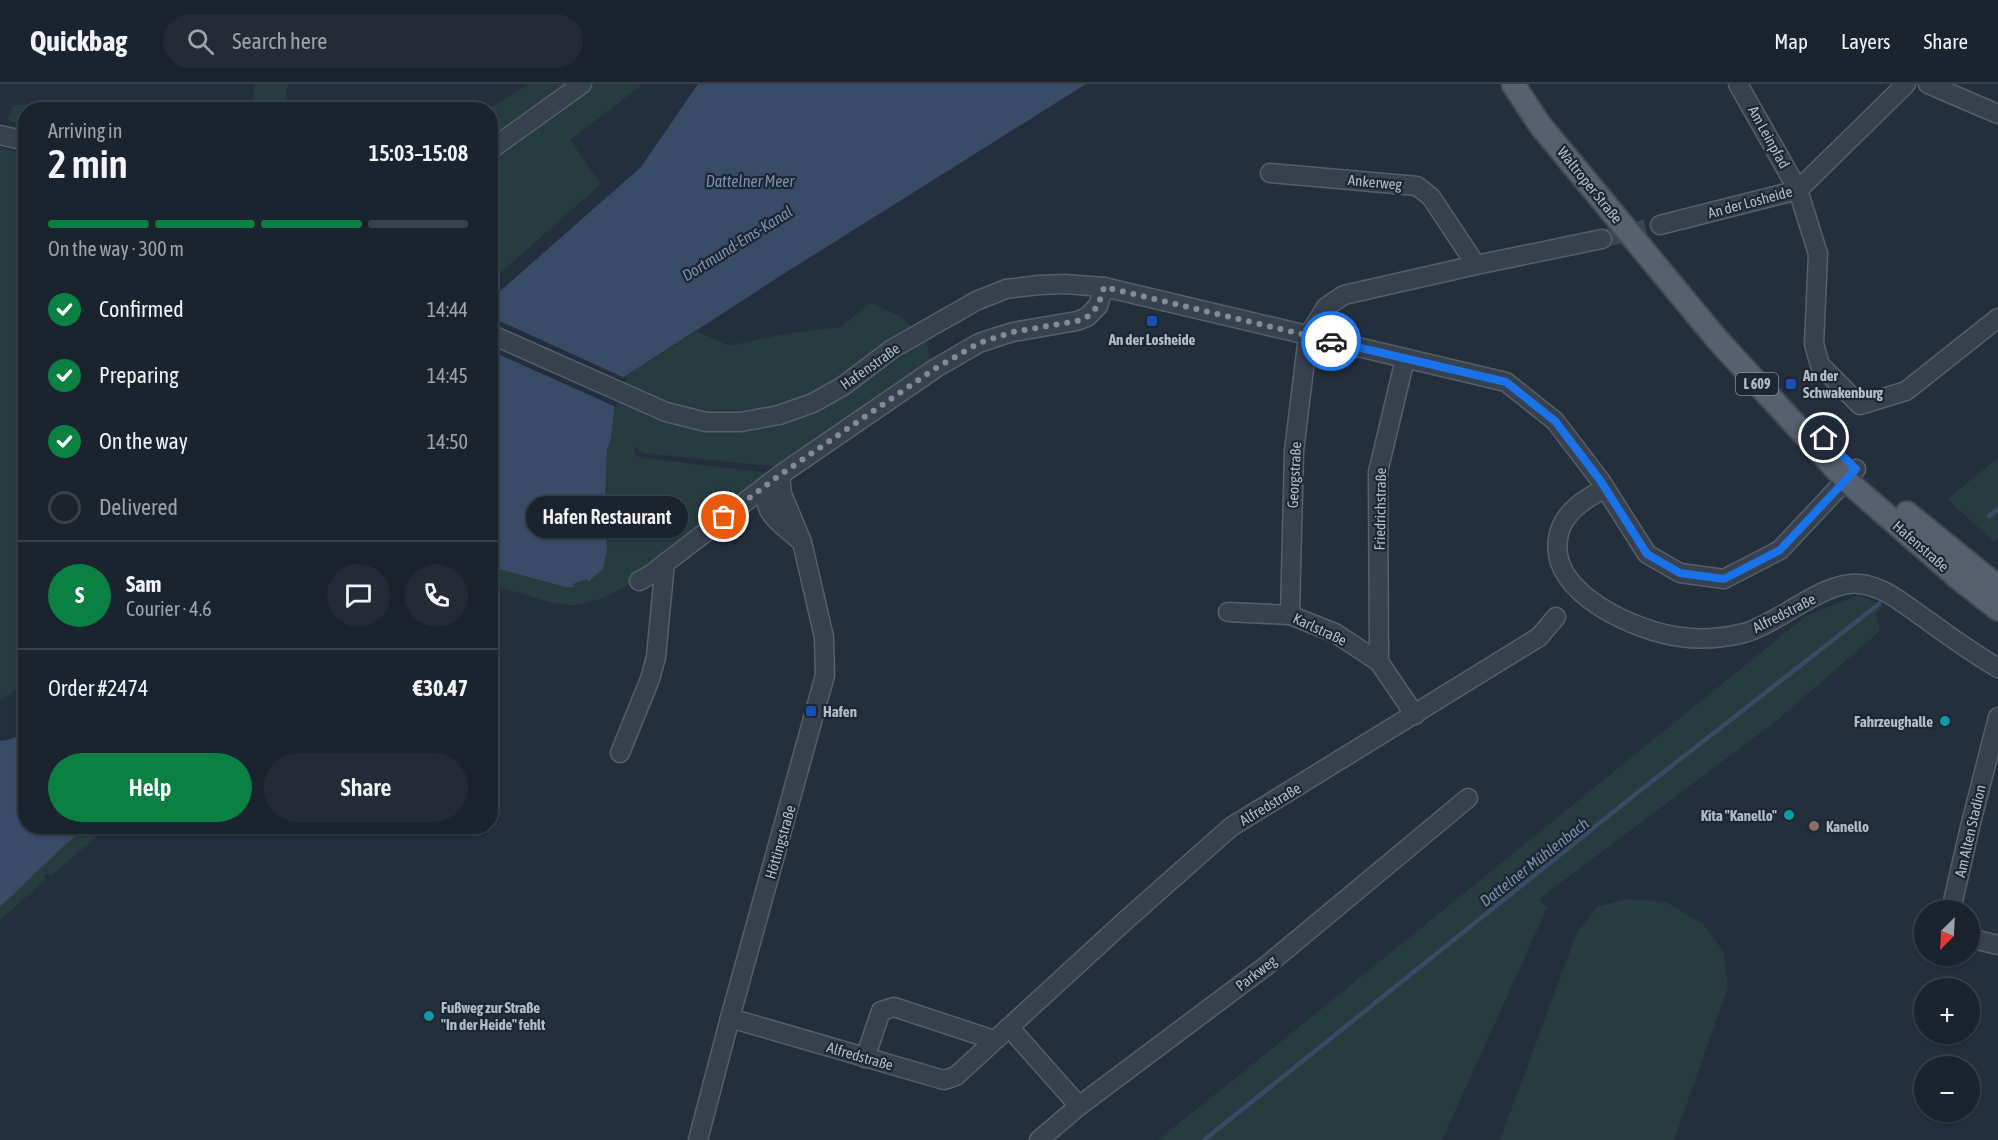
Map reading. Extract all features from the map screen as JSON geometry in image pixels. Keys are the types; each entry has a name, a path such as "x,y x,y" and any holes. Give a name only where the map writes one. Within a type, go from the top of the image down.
{"main road":[{"name":"Waltroper Straße","path":"1513,84 1540,125 1716,338 1851,475"},
{"name":"Hafenstraße","path":"1851,475 1998,587"},
{"name":"Hafenstraße","path":"1851,475 1956,576 1998,609"}],"street":[{"path":"498,144 582,84"},
{"name":"Am Leinpfad","path":"1738,84 1798,190"},
{"name":"An der Losheide","path":"1660,225 1798,190 1906,84"},
{"path":"1928,84 1998,114"},
{"path":"0,135 18,139"},
{"name":"Ankerweg","path":"1270,173 1417,186 1431,197 1476,265"},
{"path":"1798,190 1818,254 1814,344 1820,365 1860,405 1906,391 1998,318"},
{"path":"1308,336 1326,307 1344,295 1602,239"},
{"name":"Hafenstraße","path":"498,338 666,412 706,422 741,422 779,415 813,403 843,386 892,349 976,301 1006,290 1040,285 1104,287 1506,382 1555,421 1605,488 1647,554 1680,573 1724,579 1780,550 1851,475"},
{"path":"639,581 773,481 936,368 979,343 1013,332 1077,321 1087,317 1098,306 1104,287"},
{"name":"Georgstraße","path":"1290,615 1294,451 1308,336"},
{"name":"Friedrichstraße","path":"1379,662 1378,472 1405,359"},
{"name":"Höttingstraße","path":"698,1140 825,675 824,637 802,542 782,494 773,481"},
{"name":"Alfredstraße","path":"1605,488 1580,502 1568,516 1558,534 1556,549 1561,564 1571,581 1587,597 1624,621 1659,633 1712,639 1746,633 1834,588 1858,583 1881,589 1998,669"},
{"path":"620,753 650,679 656,657 665,563"},
{"name":"Karlstraße","path":"1228,612 1290,615 1335,633 1379,662 1415,715"},
{"name":"Alfredstraße","path":"730,1018 944,1080 956,1076 1231,827 1539,638 1556,617"},
{"name":"Am Alten Stadion","path":"1953,900 1998,717"},
{"name":"Parkweg","path":"1039,1140 1079,1106 1266,966 1468,798"},
{"path":"1980,940 1998,945"},
{"path":"865,1058 881,1011 894,1007 994,1040"},
{"path":"1009,1027 1079,1106"}],"green space":[{"path":"255,84 288,84 284,102 252,102"},
{"path":"529,84 643,84 570,140 601,184 498,275 498,103"},
{"path":"18,105 18,123 7,120 13,106"},
{"path":"0,147 18,153 18,688 0,701"},
{"path":"871,303 901,317 927,343 931,363 783,464 770,466 643,453 634,446 635,455 642,458 771,473 657,565 625,587 608,595 591,602 566,605 498,586 498,569 574,586 573,584 587,579 607,549 606,460 616,390 624,377 697,331 729,346 784,334 840,327"},
{"path":"1998,458 1998,539 1994,542 1947,499"},
{"path":"1859,595 1884,606 1876,613 1880,631 1775,722 1539,899 1547,908 1442,1140 1158,1140 1806,616"},
{"path":"78,834 100,834 52,875 46,873 45,880 0,920 0,907"},
{"path":"1627,899 1666,902 1703,924 1723,951 1728,987 1674,1140 1500,1140 1577,932 1597,907"}],"water":[{"name":"Dattelner Meer","path":"698,84 1086,84 624,377 616,390 611,438 607,449 605,508 607,549 603,569 588,582 587,579 573,584 574,587 566,587 498,569 498,293 641,167"},
{"path":"17,736 18,834 78,834 0,907 0,741"}],"pier":[{"path":"498,320 627,379 619,391 616,407 498,354"}],"waterway":[{"name":"Dattelner Mühlenbach","path":"1989,516 1998,509"},
{"name":"Dattelner Mühlenbach","path":"1204,1140 1637,793 1879,604"}],"tunnel":[{"path":"1602,239 1660,225"}],"way so far":[{"path":"724,517 780,475 936,368 979,343 1013,332 1077,321 1087,317 1098,306 1104,287 1331,341"}],"place":[{"name":"An der Losheide","path":"1152,321"},
{"name":"An der Schwakenburg","path":"1791,384"},
{"name":"Hafen Restaurant","path":"724,517"},
{"name":"Hafen","path":"811,711"},
{"name":"Fahrzeughalle","path":"1945,721"},
{"name":"Kita \"Kanello\"","path":"1789,815"},
{"name":"Kanello","path":"1814,826"},
{"name":"Fußweg zur Straße \"In der Heide\" fehlt","path":"429,1016"}],"route":[{"path":"1331,341 1506,382 1555,421 1600,480 1647,554 1680,573 1724,579 1780,550 1856,469 1824,438"}],"water label":[{"name":"Dortmund-Ems-Kanal","path":"737,243"}]}
